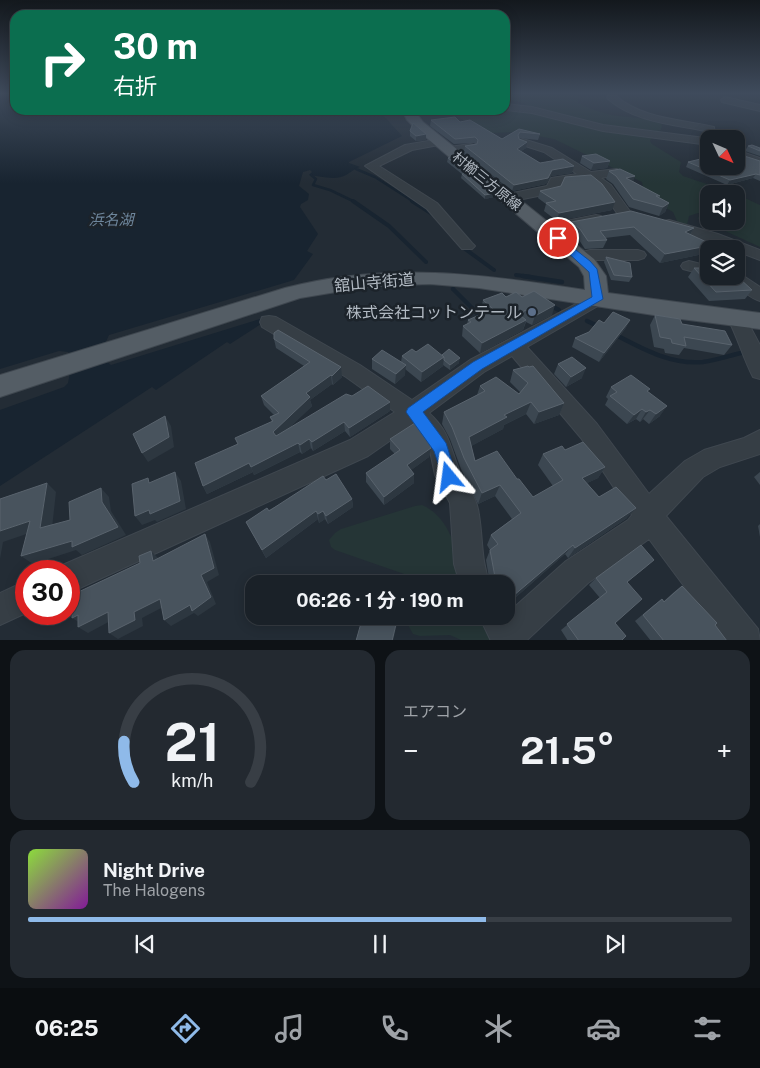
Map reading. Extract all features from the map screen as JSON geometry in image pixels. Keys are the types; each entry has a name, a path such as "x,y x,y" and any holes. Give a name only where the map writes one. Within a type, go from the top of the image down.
{"main road":[{"name":"村櫛三方原線","path":"418,124 581,258 594,271 597,299"},
{"name":"舘山寺街道","path":"0,386 286,295 357,281 400,278 460,280 760,321"}],"street":[{"path":"587,124 607,129 700,139"},
{"path":"683,124 710,130"},
{"path":"523,142 548,150 591,176 606,188 614,202 631,215"},
{"path":"468,246 436,210 371,166 409,147 470,147"},
{"path":"745,156 760,162"},
{"path":"508,198 553,189 555,181 559,179 613,172"},
{"path":"546,229 631,215"},
{"path":"655,220 707,235 760,255"},
{"path":"581,258 590,255 638,256"},
{"path":"689,266 700,269"},
{"path":"745,285 760,295"},
{"path":"80,573 352,451 383,434 468,372 597,299"},
{"path":"737,319 747,337 760,371"},
{"path":"269,322 353,371 364,380 405,405 421,419 441,448 449,477 462,498 465,513 467,561 472,575"},
{"path":"515,346 589,431 649,516 746,640"},
{"path":"504,630 522,622 577,572 638,530 662,499 703,463 750,447 759,442"},
{"path":"0,608 15,602"}],"shaded area":[{"path":"472,124 591,124 652,137 650,141 652,144 681,162 679,172 683,176 710,185 700,185 700,214 689,216 687,225 678,223 673,212 650,199 644,192 642,182 554,139 516,132 491,133"},
{"path":"594,124 662,125 661,130 654,132 610,128"},
{"path":"745,198 760,205 760,247 723,230 745,230"},
{"path":"422,505 432,511 447,528 463,575 407,575 331,547 329,540 341,529"},
{"path":"409,625 490,625 499,640 461,640 450,635 420,636 413,634"}],"water":[{"name":"浜名湖","path":"0,124 391,124 402,136 349,162 360,167 342,177 333,178 309,175 312,172 310,170 303,172 299,186 309,194 308,200 301,204 300,207 318,234 307,251 313,254 294,280 109,335 105,344 104,359 111,365 260,319 264,322 230,344 227,342 156,390 152,387 0,486 0,410 64,387 68,383 73,356 68,352 59,351 0,369"}],"building":[{"path":"414,124 426,134 416,136 410,131"},
{"path":"436,124 477,124 502,139 519,129 540,134 520,132 518,135 519,139 527,142 517,149 540,163 563,159 574,166 552,170 548,178 514,185 465,146 477,144 478,140 475,137 455,139"},
{"path":"752,145 760,148 760,151 748,146"},
{"path":"596,154 610,161 594,163 582,156"},
{"path":"745,156 760,161 760,175 756,174 730,180 718,175 745,175"},
{"path":"451,157 495,193 485,195 462,174 466,173 448,158"},
{"path":"700,159 700,167 688,162"},
{"path":"620,169 635,176 626,178 660,196 656,196 669,203 663,207 633,199 616,176 609,171"},
{"path":"591,175 602,184 615,202 559,213 546,203 556,201 540,191 561,186 565,177"},
{"path":"631,211 694,228 685,232 702,240 700,240 700,247 665,254 634,227 600,231 607,240 588,241 580,229 571,222"},
{"path":"606,257 630,263 632,277 614,275"},
{"path":"694,268 700,268 700,275"},
{"path":"745,284 752,290 716,292 710,285"},
{"path":"534,291 555,305 535,316 525,310 521,316 526,320 482,343 463,326 471,322 468,320 493,309 483,300 502,293 506,297 516,292 522,297"},
{"path":"613,312 630,320 604,353 575,338 589,332 599,320 604,323"},
{"path":"655,315 680,319 682,324 725,331 732,345 684,337 686,346 672,343 671,339 660,337"},
{"path":"278,330 341,367 332,376 306,393 310,397 273,432 276,436 346,394 352,396 368,386 390,402 349,428 344,422 312,442 309,439 300,445 298,443 251,467 249,463 203,486 195,463 238,444 235,438 273,421 270,417 279,413 261,396 310,362 274,339 274,333"},
{"path":"428,344 444,357 422,372 402,356 412,349 416,352"},
{"path":"449,349 460,358 450,365 444,360 442,355"},
{"path":"382,350 406,365 396,374 372,359"},
{"path":"572,357 586,368 571,377 558,364"},
{"path":"533,366 564,403 539,412 531,402 504,415 507,417 469,437 475,461 497,451 517,479 533,497 563,480 543,454 562,446 565,450 583,442 605,467 582,478 599,497 616,487 636,508 575,548 573,545 515,594 515,575 495,575 490,550 498,544 491,535 521,513 500,485 482,493 444,412 485,391 480,386 496,377 519,394 528,383 513,370"},
{"path":"631,375 650,389 647,391 667,406 656,414 650,410 646,412 642,409 634,415 610,396 617,392 611,387"},
{"path":"165,416 169,437 142,453 133,434"},
{"path":"415,423 430,442 431,448 407,465 414,474 384,497 366,473 400,450 390,439"},
{"path":"175,472 180,501 150,514 149,510 135,516 132,484 148,478 149,483"},
{"path":"336,474 352,499 326,516 323,511 318,514 316,511 262,550 246,522 267,508 269,511 323,476 326,480"},
{"path":"47,483 40,528 70,520 69,502 101,488 102,502 118,527 72,547 72,541 21,556 30,521 0,531 0,499"},
{"path":"205,534 214,568 201,575 211,597 192,611 190,605 164,620 160,599 134,612 135,620 109,633 108,612 78,627 80,625 80,591 140,563 139,556 151,551 153,561"},
{"path":"641,545 654,560 627,582 642,599 615,623 626,636 622,640 578,640 567,624 607,592 596,578"},
{"path":"682,586 717,623 715,625 726,640 663,640 643,615 662,599 664,602"},
{"path":"360,625 396,625 392,640 356,640"}],"waterway":[{"path":"356,169 375,177 414,202"},
{"path":"311,175 316,179 313,185 330,190 353,201"},
{"path":"353,201 389,226 426,262"},
{"path":"412,201 434,215"},
{"path":"461,246 494,270"},
{"path":"516,275 531,277"},
{"path":"523,276 562,282"},
{"path":"453,289 482,318"},
{"path":"549,305 559,310"},
{"path":"587,321 600,327"},
{"path":"616,335 658,355 680,361 703,362 745,352"}],"place":[{"name":"株式会社コットンテール","path":"532,312"}],"route":[{"path":"449,477 441,448 421,419 413,412 468,372 597,299 594,271 558,238"}]}
